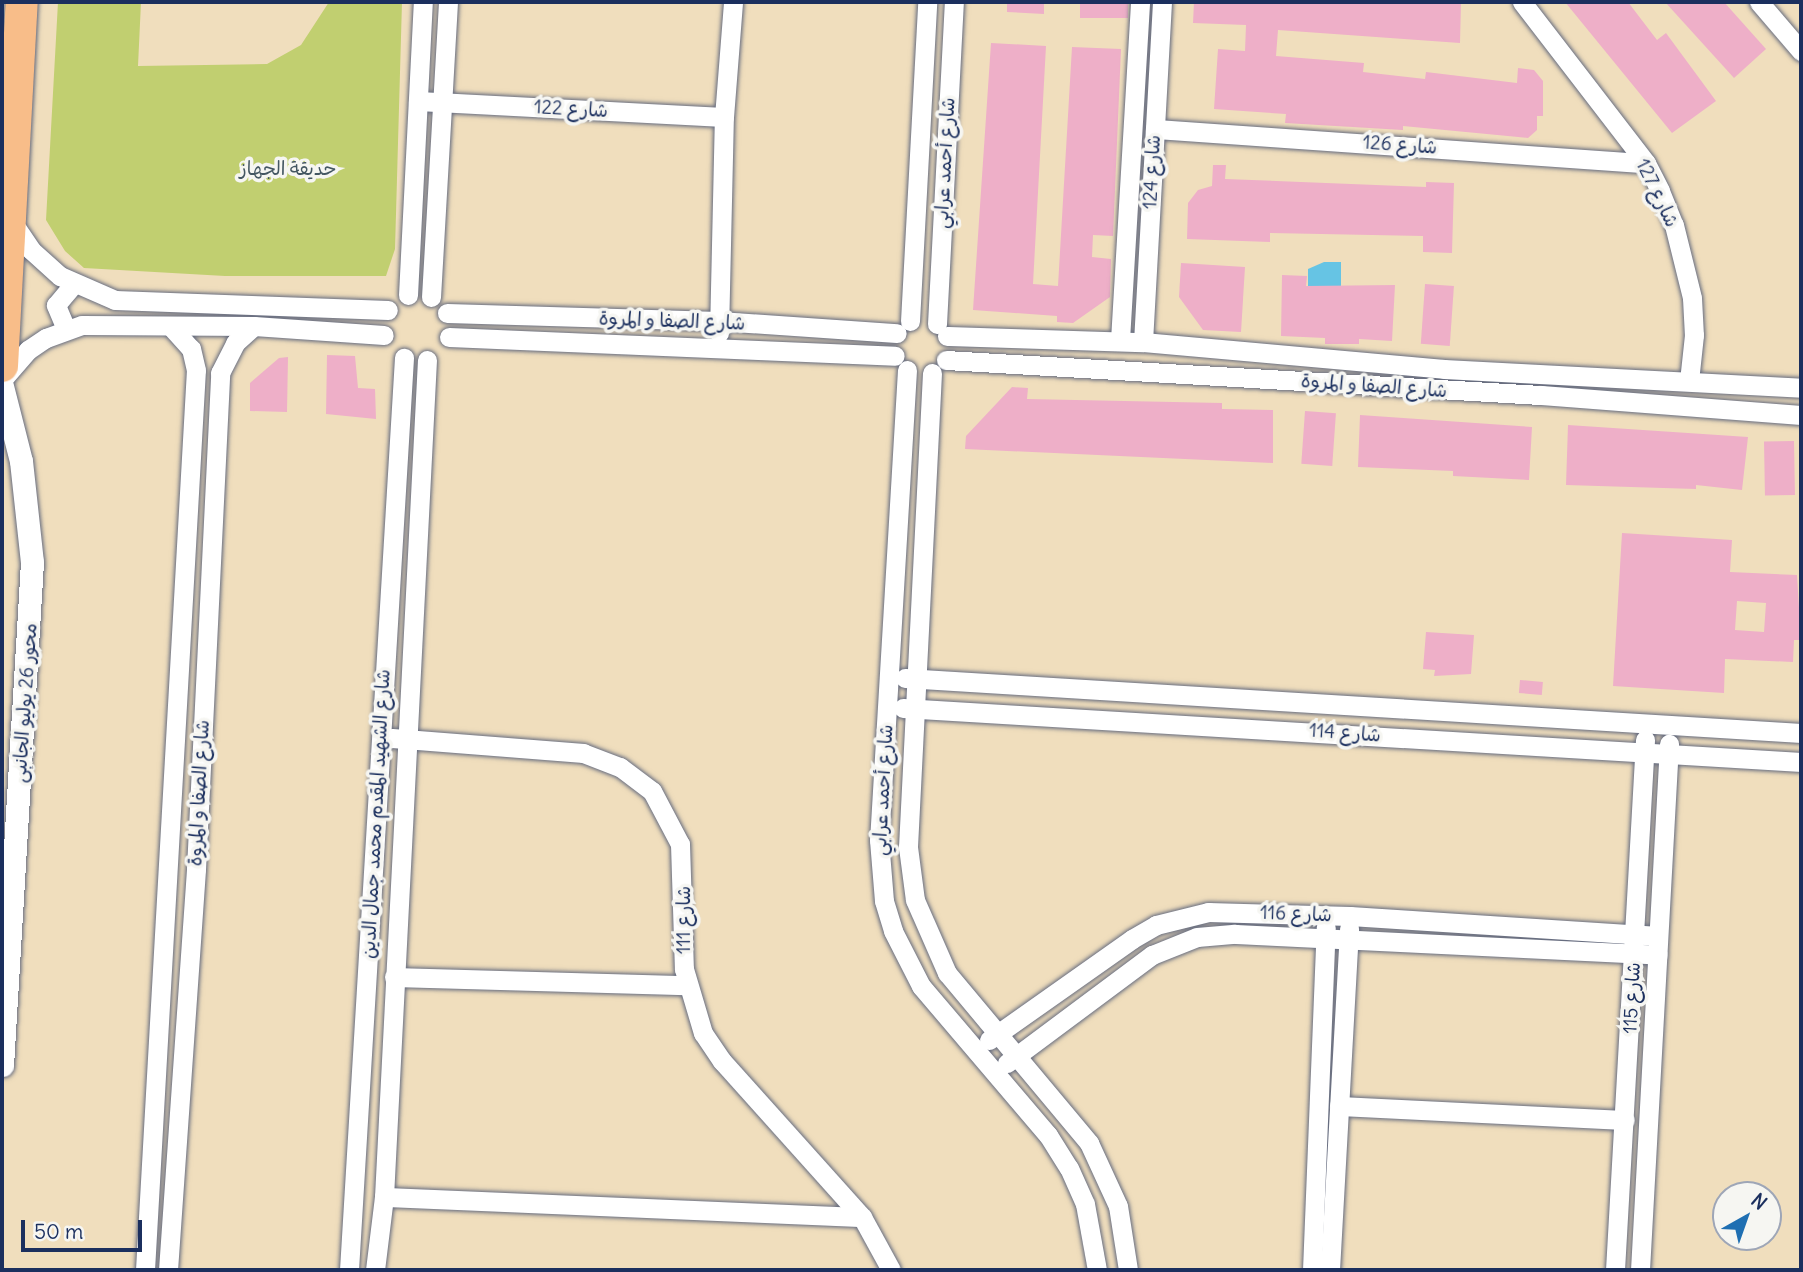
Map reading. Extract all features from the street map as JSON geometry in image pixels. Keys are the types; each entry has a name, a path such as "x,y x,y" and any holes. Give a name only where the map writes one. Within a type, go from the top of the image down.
{"highway":[{"path":"2,366 22,2"}],"street":[{"path":"408,295 423,2"},
{"path":"431,297 448,2"},
{"path":"718,346 724,117 733,2"},
{"name":"شارع أحمد عرابي","path":"927,2 901,363 890,677 879,840 884,901 901,950 921,986 996,1072 1069,1168 1085,1204 1097,1270"},
{"name":"شارع أحمد عرابي","path":"954,2 942,330 915,678 908,848 915,900 947,973 1089,1143 1106,1173 1118,1206 1128,1270"},
{"name":"شارع 124","path":"1120,340 1140,2"},
{"name":"شارع 124","path":"1143,342 1162,2"},
{"name":"شارع 127","path":"1522,2 1646,163 1685,261 1694,335 1689,380"},
{"path":"1759,2 1801,51"},
{"name":"شارع 122","path":"418,101 724,117"},
{"name":"شارع 126","path":"1155,129 1646,163"},
{"path":"2,383 28,350 66,329 98,323 254,327 384,335 404,358 427,360 437,355 449,337 447,313 431,297 408,295 388,310 115,300 73,285 31,250 9,217"},
{"path":"66,329 56,305 73,285"},
{"path":"384,335 388,310"},
{"name":"شارع الصفا و المروة","path":"447,313 904,327 1120,340 1444,369 1801,387"},
{"name":"شارع الصفا و المروة","path":"145,1270 196,370 191,349 170,326"},
{"name":"شارع الصفا و المروة","path":"168,1270 189,971 220,373 235,344 254,327"},
{"name":"شارع الصفا و المروة","path":"449,337 718,346 939,366 1442,391 1801,415"},
{"name":"شارع الشهيد المقدم محمد جمال الدين","path":"348,1270 404,358"},
{"name":"شارع الشهيد المقدم محمد جمال الدين","path":"375,1270 384,1196 405,739 427,360"},
{"path":"196,370 211,364 220,373"},
{"path":"1442,391 1444,369"},
{"name":"محور 26 يوليو الجانبى","path":"2,383 21,461 32,562 2,1065"},
{"name":"شارع 114","path":"890,677 1226,700 1801,733"},
{"path":"1226,700 1226,724"},
{"name":"شارع 114","path":"888,707 1226,724 1801,762"},
{"name":"شارع 115","path":"1615,1270 1645,725"},
{"name":"شارع 115","path":"1640,1270 1670,726"},
{"name":"شارع 111","path":"380,737 583,753 637,778 664,807 680,844 686,985 703,1033 722,1061 862,1217 891,1270"},
{"name":"شارع 116","path":"976,1050 1156,925 1208,912 1350,916 1635,944"},
{"path":"1312,1270 1327,915"},
{"path":"1330,1270 1350,916"},
{"name":"شارع 116","path":"996,1072 1138,964 1174,945 1216,934 1348,940 1656,945"},
{"path":"164,969 189,971"},
{"path":"394,977 686,985"},
{"path":"1339,1106 1625,1120"},
{"path":"384,1196 862,1217"}],"green space":[{"name":"حديقة الجهاز","path":"58,2 141,2 138,66 267,64 301,45 329,2 402,2 395,249 386,276 225,276 84,268 65,251 46,220"}],"water":[{"path":"1324,262 1341,262 1341,286 1308,286 1308,269"}],"building":[{"path":"1007,2 1044,2 1044,14 1007,12"},
{"path":"1080,2 1128,2 1128,18 1080,18"},
{"path":"1194,2 1461,2 1460,43 1278,30 1276,56 1364,63 1363,72 1425,79 1426,72 1517,83 1518,68 1534,70 1543,81 1543,116 1537,116 1537,130 1528,138 1403,126 1403,130 1285,123 1286,114 1214,109 1218,49 1245,51 1246,25 1193,23"},
{"path":"1565,2 1628,2 1657,40 1666,33 1716,101 1672,133"},
{"path":"1665,2 1724,2 1766,49 1734,78"},
{"path":"991,43 1046,46 1033,284 1058,286 1072,47 1121,49 1113,236 1093,235 1092,257 1111,259 1110,297 1073,323 1057,322 1057,316 973,310"},
{"path":"1213,165 1226,165 1225,179 1426,187 1426,182 1454,183 1452,253 1423,252 1423,236 1270,233 1270,242 1187,239 1188,203 1198,190 1212,186"},
{"path":"1181,263 1245,267 1241,332 1203,330 1179,297"},
{"path":"1282,275 1307,276 1306,286 1395,285 1392,341 1359,339 1359,344 1325,344 1325,338 1281,336"},
{"path":"1425,284 1454,286 1450,346 1421,344"},
{"path":"327,355 355,356 358,388 375,389 376,419 326,414"},
{"path":"288,357 287,412 250,411 250,383 279,358"},
{"path":"1012,387 1028,388 1027,399 1222,403 1222,409 1273,410 1273,463 965,449 966,436"},
{"path":"1305,411 1336,413 1332,466 1301,464"},
{"path":"1360,415 1532,427 1529,480 1453,476 1453,471 1358,467"},
{"path":"1568,425 1748,437 1742,490 1696,485 1696,489 1566,485"},
{"path":"1794,441 1795,495 1765,496 1764,442"},
{"path":"1622,533 1732,540 1730,572 1797,575 1801,640 1794,640 1793,662 1725,659 1724,693 1613,686","holes":["1737,601 1766,603 1764,632 1735,630"]},
{"path":"1426,632 1474,635 1471,674 1434,676 1435,670 1423,669"},
{"path":"1520,680 1543,682 1542,695 1519,693"}]}
